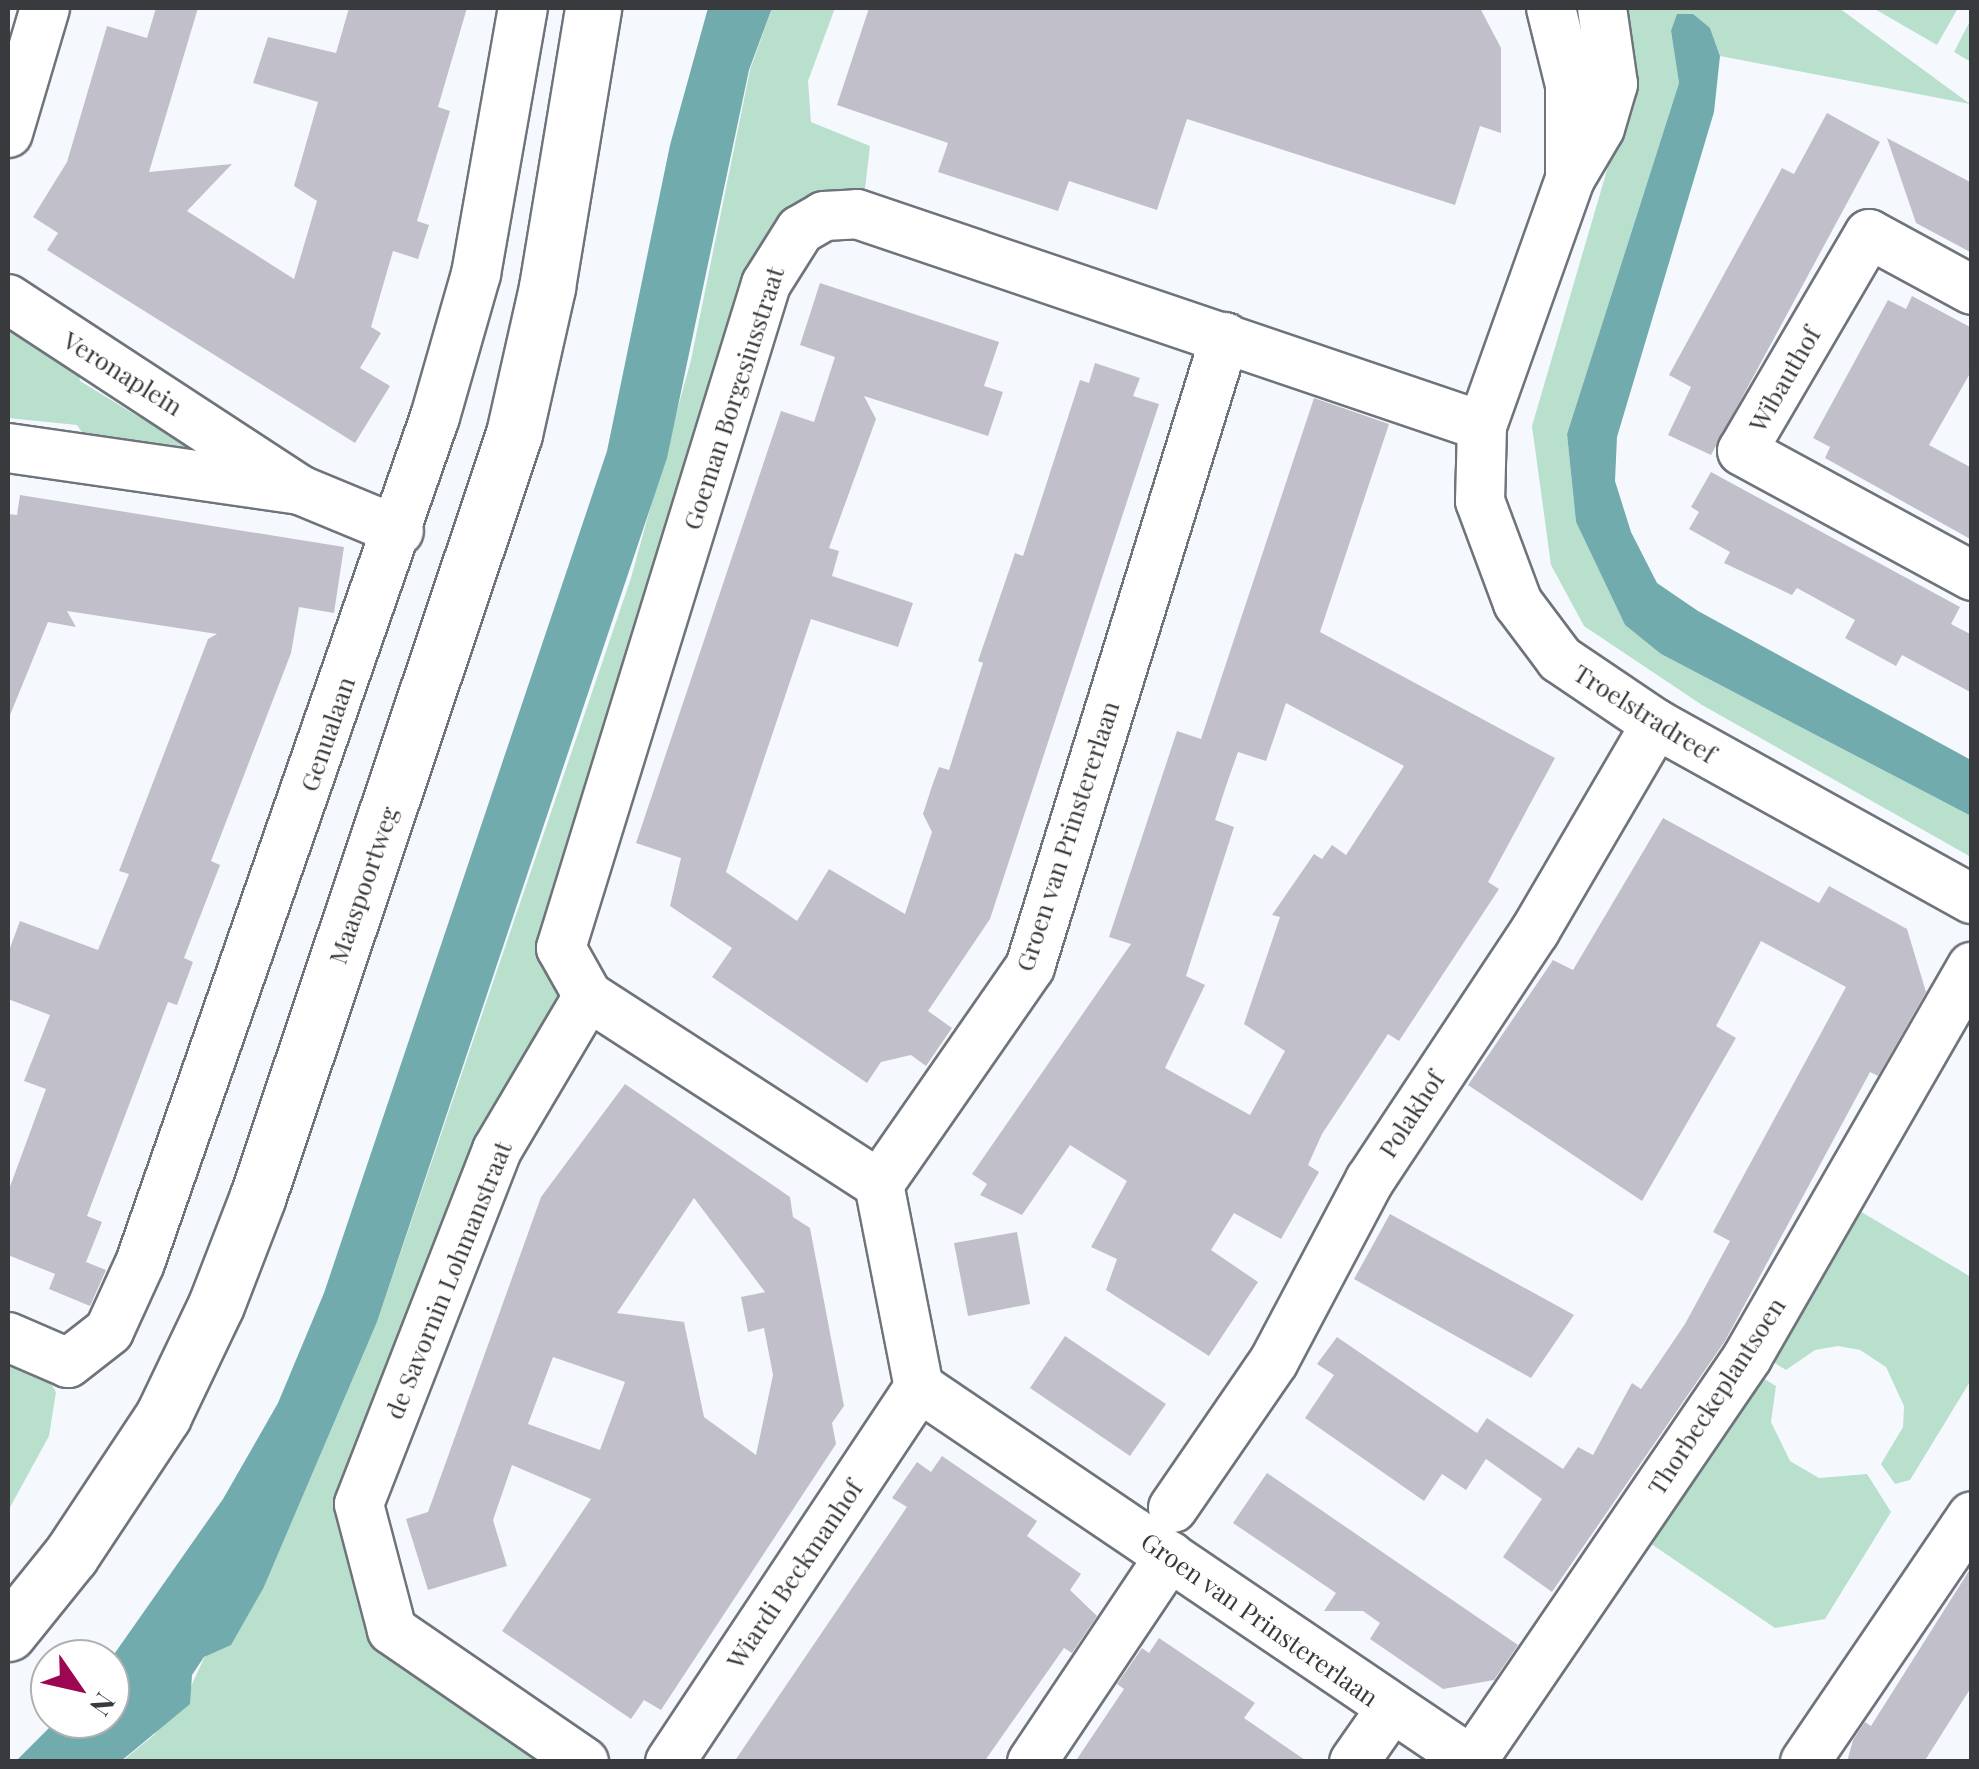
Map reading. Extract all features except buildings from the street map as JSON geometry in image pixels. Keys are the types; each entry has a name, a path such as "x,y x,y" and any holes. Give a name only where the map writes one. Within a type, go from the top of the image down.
{"main road":[{"name":"Maaspoortweg","path":"8,1633 91,1527 163,1416 216,1305 258,1196 514,434 584,81 592,8"},
{"name":"Maaspoortweg","path":"584,81 613,8"}],"street":[{"path":"8,132 45,8"},
{"name":"Genualaan","path":"8,1338 68,1363 109,1331 140,1263 399,530 476,274 523,8"},
{"name":"Troelstradreef","path":"1552,8 1570,84 1570,179"},
{"name":"Troelstradreef","path":"1602,8 1614,84 1600,128 1570,179 1482,426 1480,501 1518,604 1560,660 1656,724 1972,899"},
{"name":"Goeman Borgesiusstraat","path":"588,996 561,948 766,284 800,230 824,216 857,214 1225,337"},
{"name":"Wibauthof","path":"1972,290 1869,234 1742,451 1972,576"},
{"name":"Veronaplein","path":"8,300 232,463 399,530"},
{"path":"1225,337 1482,426"},
{"name":"Groen van Prinstererlaan","path":"878,1184 1030,967 1225,337"},
{"name":"Veronaplein","path":"8,448 232,463"},
{"name":"Polakhof","path":"1172,1508 1274,1361 1370,1180 1535,931 1656,724"},
{"name":"Thorbeckeplantsoen","path":"1472,1761 1748,1356 1972,967"},
{"path":"588,996 878,1184 919,1386"},
{"name":"de Savornin Lohmanstraat","path":"584,1762 392,1630 359,1504 497,1150 588,996"},
{"name":"Groen van Prinstererlaan","path":"919,1386 1472,1761"},
{"name":"Wiardi Beckmanhof","path":"670,1762 919,1386"},
{"path":"1805,1762 1956,1576 1972,1516"},
{"path":"1032,1762 1170,1556"},
{"path":"1354,1762 1391,1709"}],"green space":[{"path":"772,8 835,8 808,81 811,122 870,146 864,197 772,260 573,995 370,1445 371,1604 583,1761 121,1762 154,1735 188,1693 204,1658 264,1587 377,1322 631,578 691,360 750,70"},
{"path":"1617,8 1839,8 1970,104 1720,56 1710,28 1671,31 1679,83 1567,434 1576,522 1625,625 1661,654 1971,816 1971,857 1702,705 1584,626 1551,565 1532,426 1624,112"},
{"path":"1873,8 1958,8 1937,45"},
{"path":"1971,19 1971,62 1954,52"},
{"path":"8,320 77,363 80,381 139,417 159,414 213,459 87,440 77,425 8,418"},
{"path":"1853,1207 1971,1277 1971,1380 1910,1480 1895,1484 1881,1464 1903,1427 1904,1406 1886,1367 1860,1350 1838,1346 1815,1350 1786,1370 1770,1360"},
{"path":"8,1362 48,1378 56,1392 49,1436 8,1511"},
{"path":"1761,1377 1776,1386 1771,1422 1790,1461 1819,1478 1867,1474 1891,1512 1825,1619 1775,1628 1635,1533"}],"water":[{"path":"708,8 772,8 749,70 667,458 377,1322 264,1587 231,1645 204,1657 192,1675 190,1704 121,1761 16,1761 38,1739 130,1739 130,1639 125,1639 223,1499 278,1403 324,1293 607,451 670,145"},
{"path":"1677,14 1693,14 1710,28 1720,56 1714,112 1617,437 1615,481 1631,532 1657,583 1698,611 1971,760 1971,816 1661,654 1625,625 1576,522 1567,434 1679,83 1671,31"}]}
